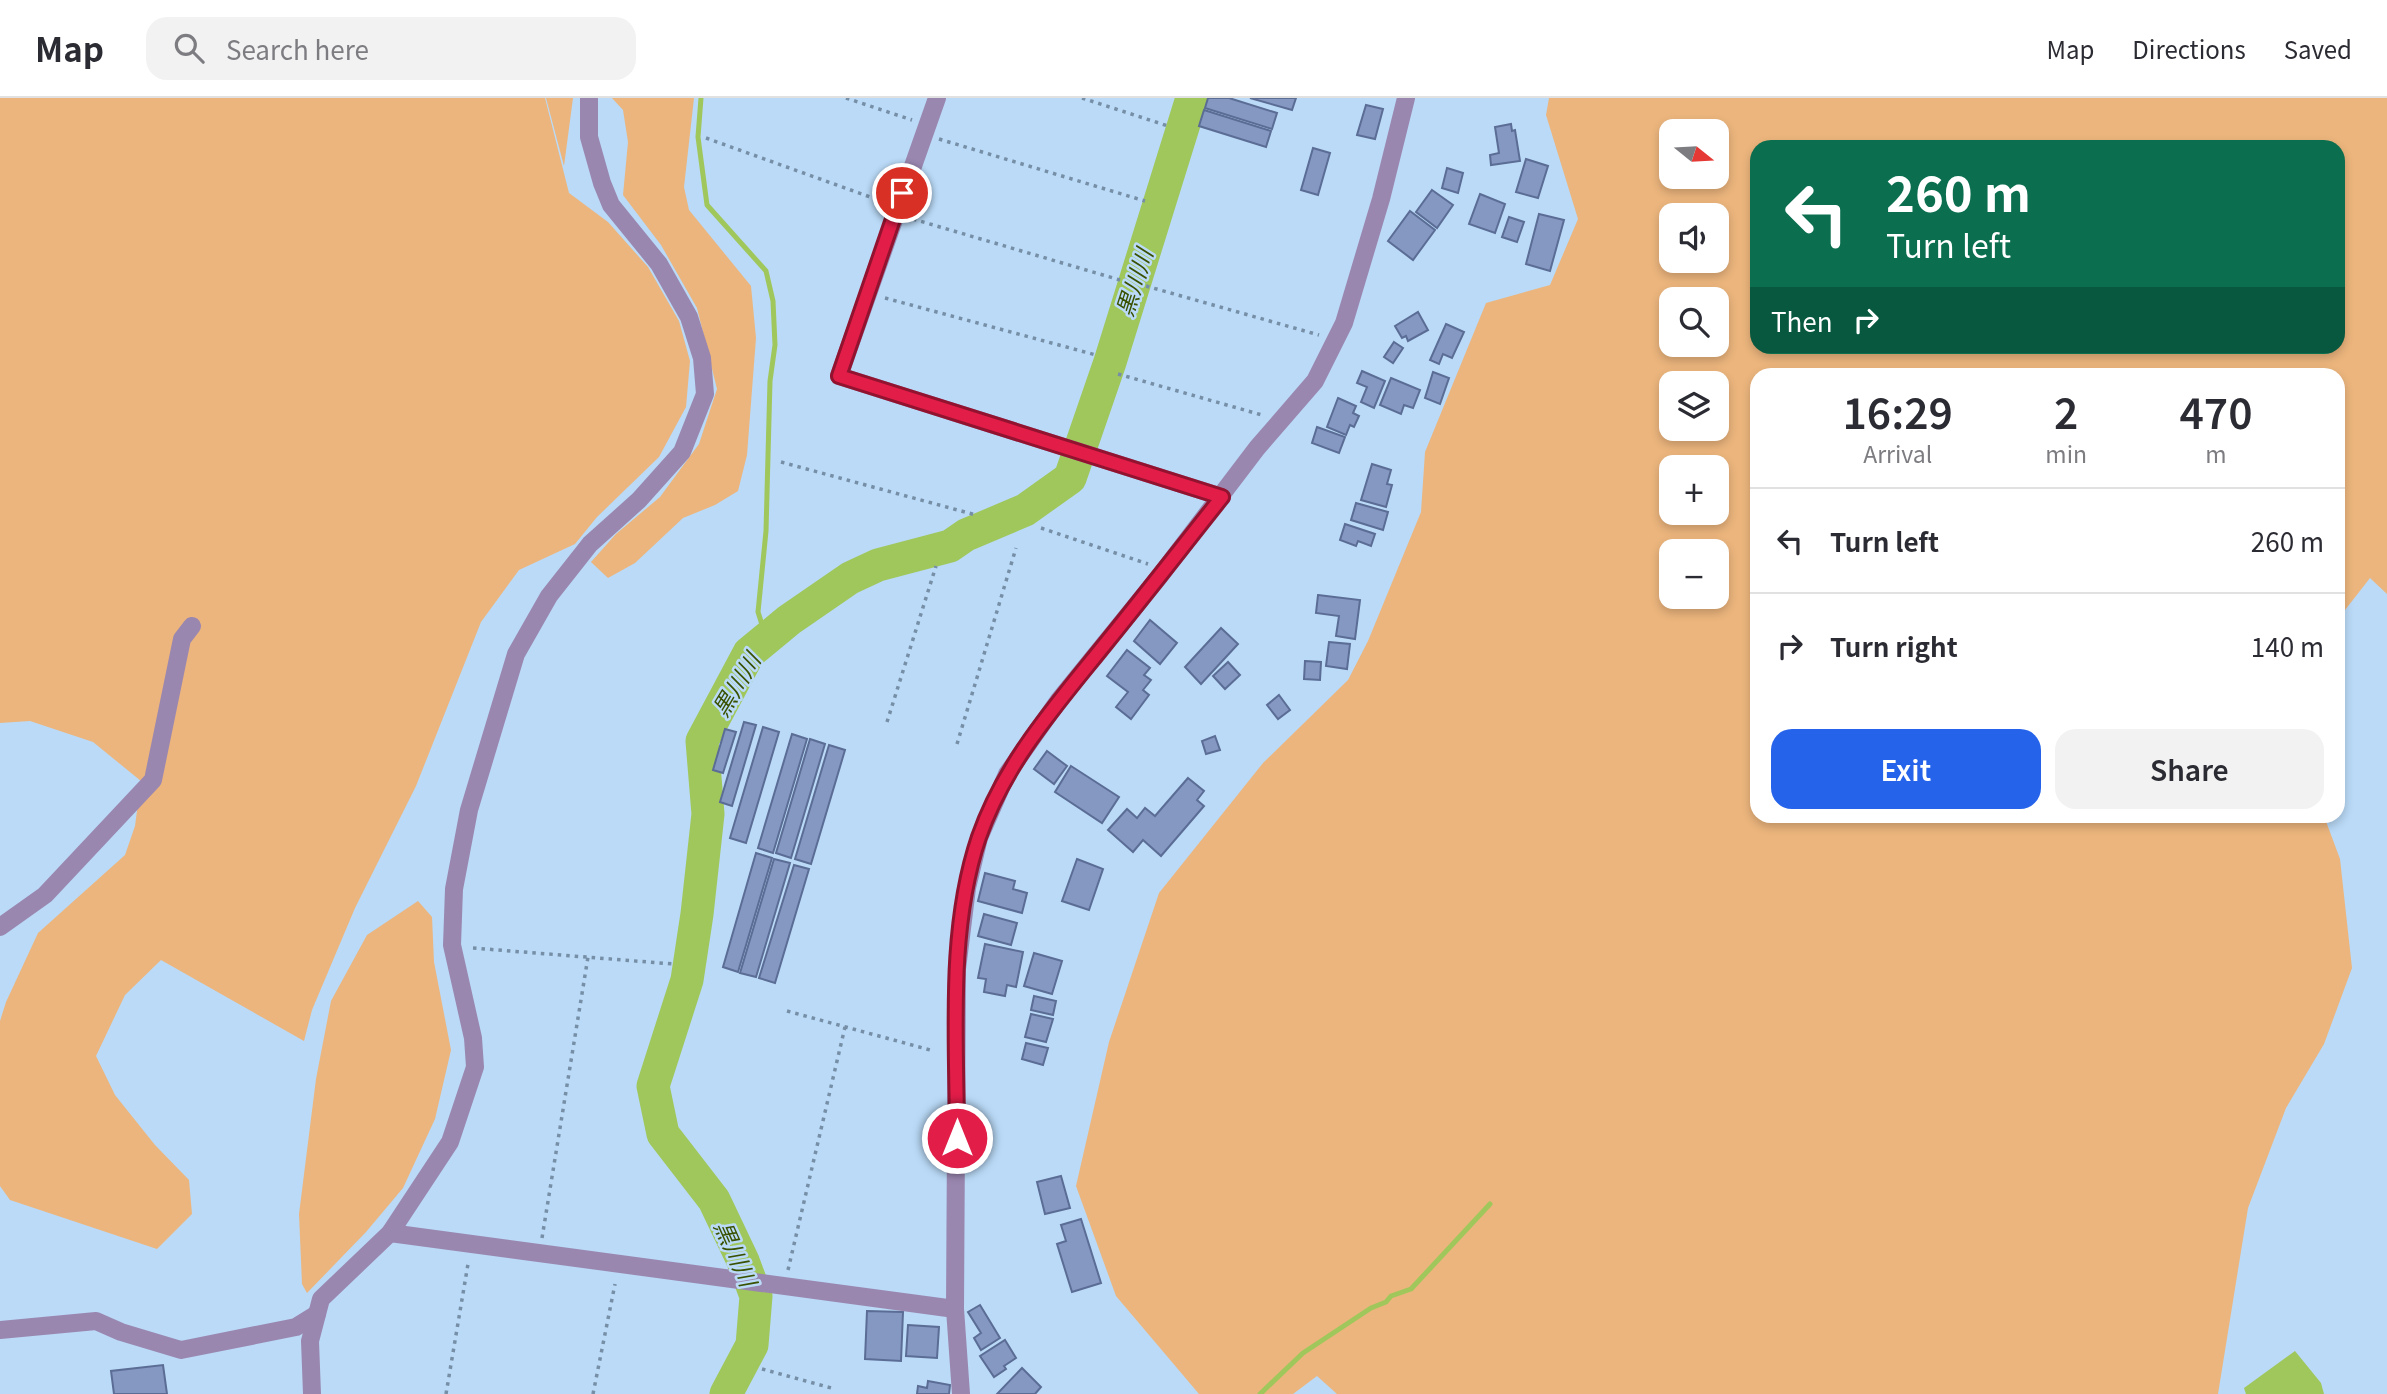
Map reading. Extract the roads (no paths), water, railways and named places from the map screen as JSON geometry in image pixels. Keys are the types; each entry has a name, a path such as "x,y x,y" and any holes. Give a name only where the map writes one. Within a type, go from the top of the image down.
{"street":[{"path":"312,1394 310,1341 321,1299 390,1233 450,1142 475,1067 473,1038 452,945 454,889 469,810 516,654 549,596 590,544 639,500 682,452 705,394 702,358 689,317 659,264 611,205 601,183 589,137 589,98"},
{"path":"937,98 839,376 1222,497"},
{"path":"961,1394 956,1309 957,969 967,888 979,838 1007,774 1032,736 1257,449 1315,381 1344,323 1378,211 1406,98"},
{"path":"0,927 45,895 153,780 182,639 192,626"},
{"path":"390,1233 956,1309"},
{"path":"0,1330 96,1321 121,1332 181,1350 296,1327 317,1314"}],"waterway":[{"path":"701,98 698,137 707,205 766,271 773,301 775,345 770,381 766,531 758,612 765,634 768,635"},
{"name":"黒川川","path":"726,1394 752,1345 756,1296 743,1261 714,1200 663,1134 653,1086 687,980 697,914 708,814 702,741 749,653 789,620 850,578 878,565 950,546 966,535 1025,510 1070,478 1110,362 1192,98"},
{"path":"1260,1394 1303,1353 1371,1308 1386,1302 1391,1296 1411,1289 1490,1204"}]}
